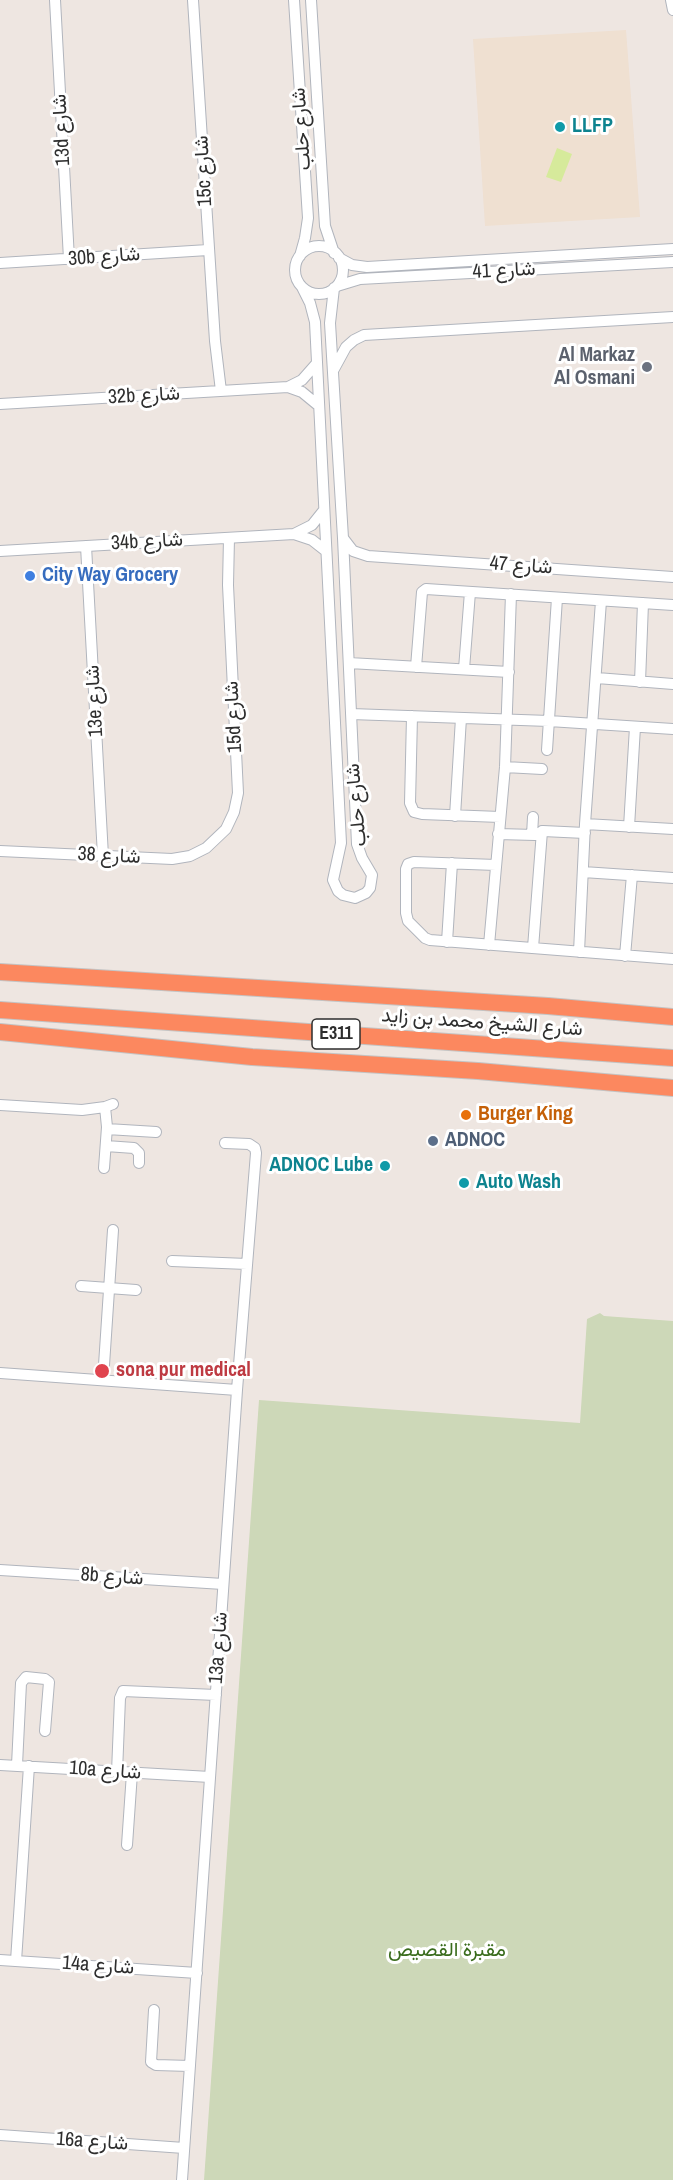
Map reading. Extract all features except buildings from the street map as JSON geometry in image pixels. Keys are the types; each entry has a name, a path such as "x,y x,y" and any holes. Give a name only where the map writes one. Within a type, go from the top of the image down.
{"highway":[{"name":"شارع الشيخ محمد بن زايد","path":"0,972 548,1006 673,1017"},
{"name":"شارع الشيخ محمد بن زايد","path":"0,1010 673,1058"},
{"path":"0,1032 252,1057 478,1071 673,1088"}],"street":[{"name":"13d شارع","path":"54,0 69,259"},
{"name":"15c شارع","path":"193,0 217,392"},
{"name":"شارع حلب","path":"294,0 308,218 300,256"},
{"name":"شارع حلب","path":"311,0 325,226 337,255"},
{"path":"671,0 673,10"},
{"path":"316,247 329,249 337,255 342,269 340,281 336,287 318,294 302,287 295,268 300,256 310,248 316,247"},
{"name":"شارع 41","path":"337,255 352,265 367,267 672,248"},
{"name":"30b شارع","path":"0,263 208,250"},
{"name":"شارع 41","path":"336,287 360,279 673,262"},
{"name":"شارع حلب","path":"302,287 313,313 327,551 341,843 333,880 342,895 355,898 366,893 372,882 372,875 357,844 343,538 330,323 336,287"},
{"path":"333,372 346,347 364,335 673,317"},
{"path":"288,387 302,380 317,363"},
{"path":"288,387 308,396 319,406"},
{"name":"32b شارع","path":"0,404 288,387"},
{"path":"294,534 312,525 324,510"},
{"name":"34b شارع","path":"0,551 294,534 312,540 327,551"},
{"name":"15d شارع","path":"213,843 231,820 238,793 226,538"},
{"path":"343,538 353,551 368,556"},
{"name":"13e شارع","path":"86,546 103,856"},
{"path":"344,573 355,563 368,556"},
{"name":"شارع 47","path":"368,556 673,577"},
{"path":"416,667 424,590 673,605"},
{"path":"464,669 470,592"},
{"path":"489,945 505,766 511,594"},
{"path":"547,750 557,598"},
{"path":"579,952 601,601"},
{"path":"640,682 643,603"},
{"path":"349,663 509,672"},
{"path":"597,678 673,684"},
{"path":"351,714 507,719 673,729"},
{"path":"412,716 411,808 417,814 500,817"},
{"path":"455,816 461,717"},
{"path":"629,827 635,727"},
{"path":"505,766 543,769"},
{"path":"533,817 537,833 533,948"},
{"path":"498,834 673,826"},
{"name":"شارع 38","path":"0,851 181,858 213,843"},
{"path":"496,865 411,862 406,869 408,921 427,939 447,942 673,959"},
{"path":"447,942 452,864"},
{"path":"583,872 673,878"},
{"path":"625,956 632,875"},
{"path":"0,1105 82,1110 109,1106 104,1168"},
{"path":"107,1129 156,1132"},
{"path":"131,1148 132,1130"},
{"name":"13a شارع","path":"182,2180 223,1584 256,1150 249,1144 225,1143"},
{"path":"106,1146 131,1148 139,1153 139,1163"},
{"path":"103,1380 113,1230"},
{"path":"172,1261 247,1264"},
{"path":"81,1286 136,1290"},
{"path":"0,1373 237,1390"},
{"name":"8b شارع","path":"0,1570 223,1584"},
{"path":"17,1765 21,1683 26,1677 45,1678 49,1682 45,1731"},
{"path":"117,1772 120,1698 123,1690 216,1695"},
{"name":"10a شارع","path":"0,1765 210,1777"},
{"path":"16,1961 29,1766"},
{"path":"127,1845 132,1773"},
{"name":"14a شارع","path":"0,1960 196,1973"},
{"path":"154,2010 152,2062 156,2065 190,2066"},
{"name":"16a شارع","path":"0,2135 184,2148"}],"shaded area":[{"path":"626,30 640,217 485,226 473,39"}],"green space":[{"path":"557,148 572,154 561,182 546,177"},
{"name":"مقبرة القصيص","path":"600,1313 604,1316 673,1321 673,2180 204,2180 259,1400 580,1423 587,1319"}],"place":[{"name":"LLFP","path":"560,127"},
{"name":"Al Markaz Al Osmani","path":"647,367"},
{"name":"City Way Grocery","path":"30,576"},
{"name":"Burger King","path":"466,1115"},
{"name":"ADNOC","path":"433,1141"},
{"name":"ADNOC Lube","path":"385,1166"},
{"name":"Auto Wash","path":"464,1183"},
{"name":"sona pur medical","path":"102,1371"}]}
